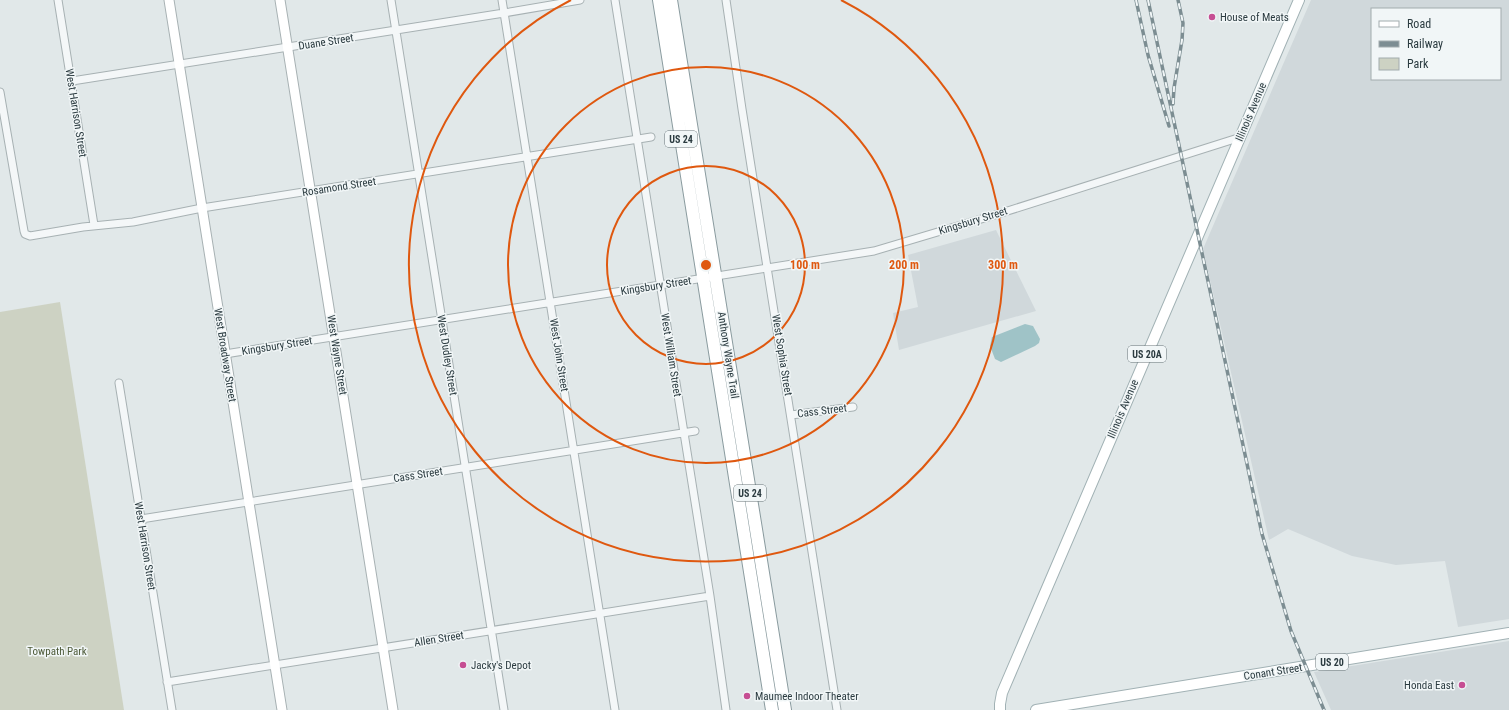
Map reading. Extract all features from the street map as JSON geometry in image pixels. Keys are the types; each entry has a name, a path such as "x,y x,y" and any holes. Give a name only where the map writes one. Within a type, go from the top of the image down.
{"highway":[{"name":"Anthony Wayne Trail","path":"659,0 772,710"},
{"name":"Anthony Wayne Trail","path":"671,0 785,710"}],"main road":[{"name":"Illinois Avenue","path":"1000,710 1002,693 1299,0"},
{"name":"Conant Street","path":"1036,710 1509,633"}],"street":[{"name":"West Harrison Street","path":"58,0 94,225"},
{"name":"West Broadway Street","path":"168,0 282,710"},
{"name":"West Wayne Street","path":"280,0 393,710"},
{"name":"West Dudley Street","path":"391,0 464,468 504,710"},
{"name":"West John Street","path":"502,0 615,710"},
{"name":"Duane Street","path":"72,81 288,48 580,0"},
{"name":"West William Street","path":"615,0 710,596 726,710"},
{"name":"West Sophia Street","path":"726,0 837,710"},
{"name":"Rosamond Street","path":"0,92 24,231 27,235 32,236 94,225 133,222 202,208 651,137"},
{"name":"Kingsbury Street","path":"225,354 874,251 998,214 1241,137"},
{"name":"West Harrison Street","path":"119,383 172,710"},
{"name":"Cass Street","path":"791,415 853,407"},
{"name":"Cass Street","path":"141,519 695,431"},
{"name":"Allen Street","path":"167,682 710,596"}],"shaded area":[{"path":"1311,0 1509,0 1509,619 1458,627 1445,561 1396,565 1352,556 1288,529 1269,540 1203,249"},
{"path":"996,230 1036,311 899,350 893,313 918,307 908,255"},
{"path":"1509,641 1509,710 1331,710 1314,672"}],"green space":[{"name":"Towpath Park","path":"60,302 124,710 0,710 0,312"}],"water":[{"path":"1025,324 1033,326 1040,339 1039,343 1001,362 995,359 990,346 992,337"}],"railway":[{"path":"1136,0 1148,55 1169,126"},
{"path":"1148,0 1262,534 1291,631 1324,710"},
{"path":"1173,104 1183,23 1178,0"}],"place":[{"name":"House of Meats","path":"1212,17"},
{"name":"Jacky's Depot","path":"463,665"},
{"name":"Honda East","path":"1462,685"},
{"name":"Maumee Indoor Theater","path":"747,696"}]}
